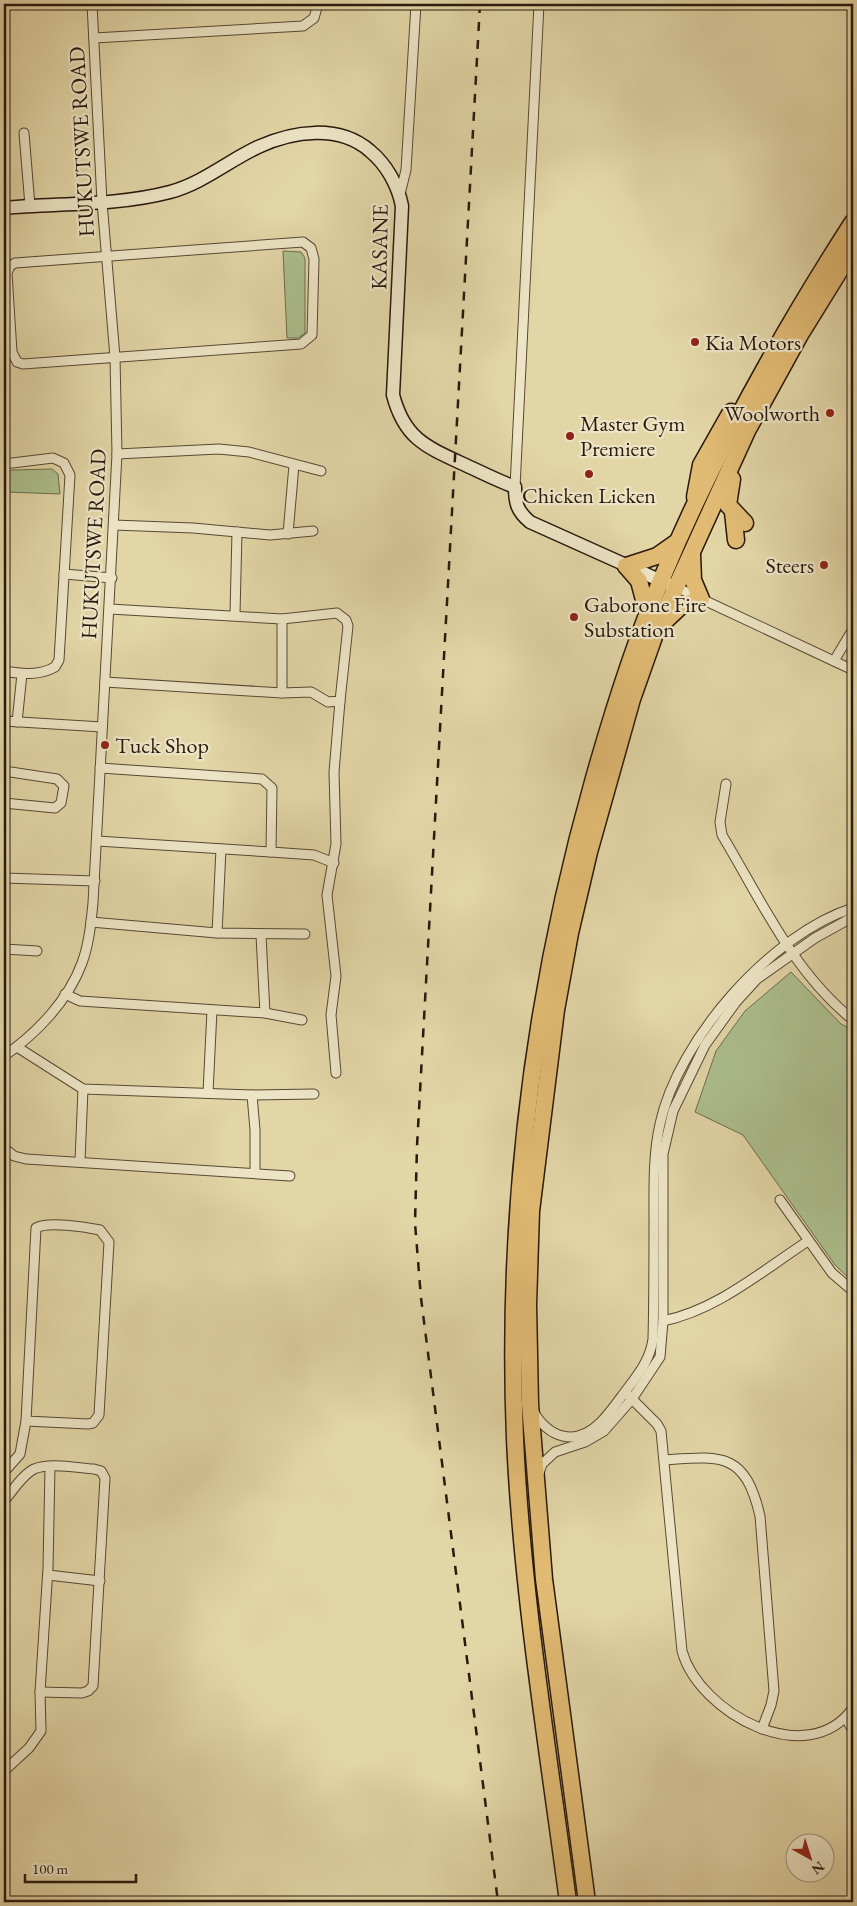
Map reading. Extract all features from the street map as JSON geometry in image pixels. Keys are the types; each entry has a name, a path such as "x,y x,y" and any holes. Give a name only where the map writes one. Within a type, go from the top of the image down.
{"highway":[{"path":"587,1902 544,1579 530,1404 528,1305 531,1211 556,1010 570,933 589,852 632,699 656,632 678,542 754,386 815,280 853,222"},
{"path":"568,1902 526,1583 515,1440 514,1306 518,1206 529,1091 555,934 578,832 607,732 648,615 691,551 747,431 801,333 853,249"},
{"path":"746,523 728,505 729,488 747,431"},
{"path":"733,512 736,540"},
{"path":"648,615 639,581 626,566 656,556 678,542"},
{"path":"656,632 668,617 681,606 701,599 693,580 691,551"}],"street":[{"name":"HUKUTSWE ROAD","path":"4,1056 17,1047 46,1020 65,994 82,964 91,922 95,881 117,454 115,357 102,202 92,4"},
{"path":"94,38 303,26 314,18 318,4"},
{"path":"400,194 407,160 416,4"},
{"path":"539,4 515,504 521,514 530,522 853,670"},
{"path":"24,133 30,206"},
{"name":"KASANE","path":"4,208 102,202 141,198 172,192 214,174 258,147 281,138 331,133 350,138 364,145 384,165 400,194 402,222 392,378 396,407 407,428 421,444 515,487"},
{"path":"303,242 311,248 314,260 312,335 301,344 23,364 17,362 12,352 7,273 10,266 15,263 106,256 303,242"},
{"path":"117,454 220,449 249,452 321,471"},
{"path":"4,464 53,458 59,460 68,469 70,475 58,660 55,667 50,670 22,674 4,671"},
{"path":"288,534 294,465"},
{"path":"114,526 193,528 270,535 314,531"},
{"path":"235,614 237,532"},
{"path":"64,574 112,578"},
{"path":"110,609 235,614 282,619 337,613 346,620 346,644 334,772 336,844 327,894 336,976 331,1015 336,1073"},
{"path":"282,619 282,693"},
{"path":"834,661 853,629"},
{"path":"17,722 22,674"},
{"path":"105,682 282,693 311,692 328,702 340,702"},
{"path":"4,721 102,727"},
{"path":"100,768 262,779 272,788 271,852"},
{"path":"4,771 57,779 64,786 61,803 55,808 4,803"},
{"path":"726,784 720,822 722,835 791,954 822,993 853,1020"},
{"path":"97,841 314,855 334,863"},
{"path":"218,933 221,849"},
{"path":"4,878 95,881"},
{"path":"530,1404 546,1428 556,1435 572,1437 594,1428 650,1357 653,1339 654,1160 665,1105 694,1047 720,1008 741,984 786,945 822,923 853,908"},
{"path":"535,1483 542,1464 548,1456 563,1448 585,1442 599,1434 613,1422 632,1399 660,1357 663,1321 662,1169 672,1111 689,1075 717,1026 749,986 815,938 853,917"},
{"path":"91,922 218,933 305,934"},
{"path":"261,934 265,1013"},
{"path":"4,949 37,951"},
{"path":"65,994 80,1001 265,1013 302,1020"},
{"path":"208,1093 212,1010"},
{"path":"17,1047 83,1089 252,1095 314,1094"},
{"path":"80,1161 83,1089"},
{"path":"252,1095 255,1130 255,1172"},
{"path":"4,1148 14,1156 26,1159 255,1172 290,1176"},
{"path":"780,1200 832,1273 853,1292"},
{"path":"4,1472 20,1454 26,1421 36,1228 75,1226 100,1230 109,1242 99,1415 97,1420 88,1424 26,1421"},
{"path":"663,1321 690,1314 713,1303 808,1241"},
{"path":"624,1392 657,1424 661,1431 682,1651 685,1663 694,1679 719,1705 762,1729 782,1734 807,1735 846,1718 853,1708"},
{"path":"665,1460 708,1457 723,1459 742,1472 754,1492 760,1516 774,1690 771,1705 762,1729"},
{"path":"4,1502 25,1476 34,1469 50,1467 94,1469 101,1471 106,1478 93,1686 86,1692 40,1692"},
{"path":"4,1771 30,1748 41,1732 40,1692 48,1575 50,1467"},
{"path":"48,1575 100,1581"},
{"path":"846,1718 853,1731"}],"green space":[{"path":"283,251 301,252 305,258 305,333 298,338 287,338"},
{"path":"52,469 58,474 60,494 6,492 5,476 12,470"},
{"path":"791,972 841,1024 853,1030 853,1282 835,1265 743,1135 695,1112 716,1051 745,1011"}],"railway":[{"path":"480,4 417,1146 415,1223 421,1298 498,1902"}],"place":[{"name":"Kia Motors","path":"695,342"},
{"name":"Woolworth","path":"830,413"},
{"name":"Master Gym Premiere","path":"570,436"},
{"name":"Chicken Licken","path":"589,474"},
{"name":"Steers","path":"824,565"},
{"name":"Gaborone Fire Substation","path":"574,617"},
{"name":"Tuck Shop","path":"105,745"}]}
